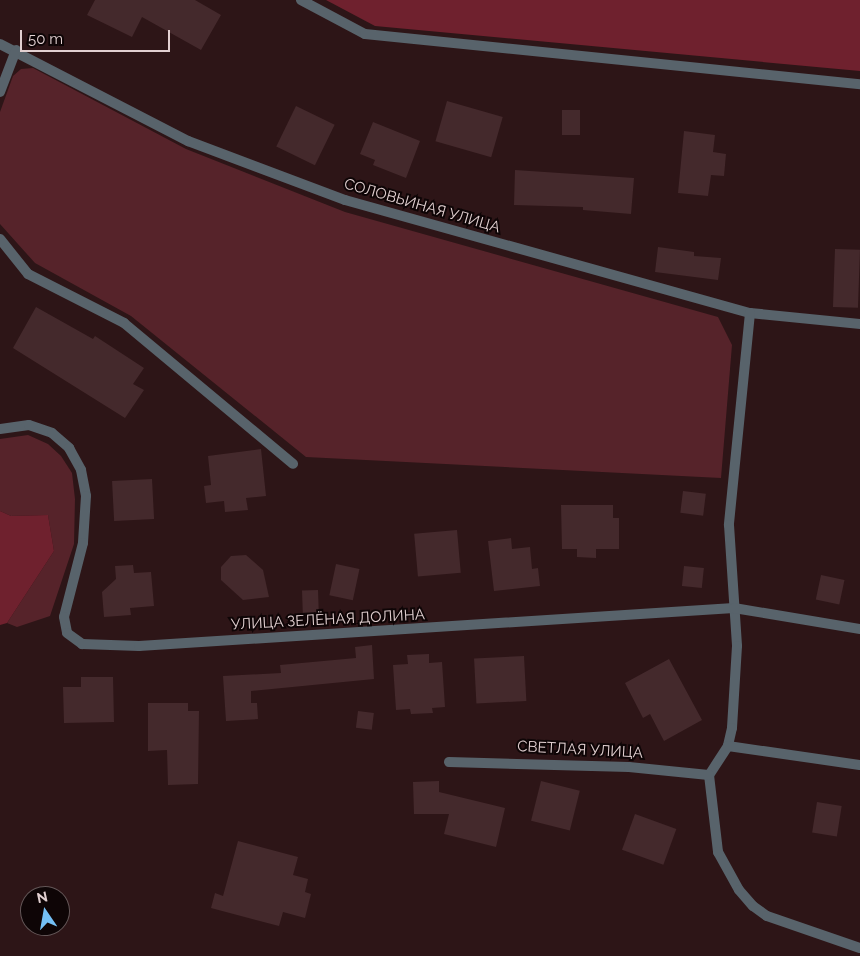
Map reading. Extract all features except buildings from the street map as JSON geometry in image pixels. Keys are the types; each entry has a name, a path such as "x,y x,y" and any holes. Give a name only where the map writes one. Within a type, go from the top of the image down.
{"street":[{"path":"301,0 365,34 860,84"},
{"name":"СОЛОВЬИНАЯ УЛИЦА","path":"0,44 16,50 188,141 346,200 750,313 860,324"},
{"path":"0,92 16,50"},
{"path":"0,239 28,274 124,323 293,464"},
{"path":"750,313 729,525 737,646 728,746 709,775 718,852 739,890 752,906 768,916 860,948"},
{"name":"УЛИЦА ЗЕЛЁНАЯ ДОЛИНА","path":"0,429 28,424 52,433 69,448 81,470 86,496 83,543 64,617 67,633 82,644 139,646 734,608 860,629"},
{"path":"728,746 860,765"},
{"name":"СВЕТЛАЯ УЛИЦА","path":"449,762 629,766 709,775"}],"shaded area":[{"path":"326,0 860,0 860,71 375,26"},
{"path":"33,68 186,149 345,212 718,317 732,345 721,478 306,457 131,316 35,263 0,224 0,112 13,76 21,69"},
{"path":"28,435 48,444 61,456 72,473 75,499 74,544 50,616 17,627 7,623 54,551 48,515 11,516 0,511 0,439"},
{"path":"0,511 11,516 48,515 54,551 7,623 0,625"}]}
